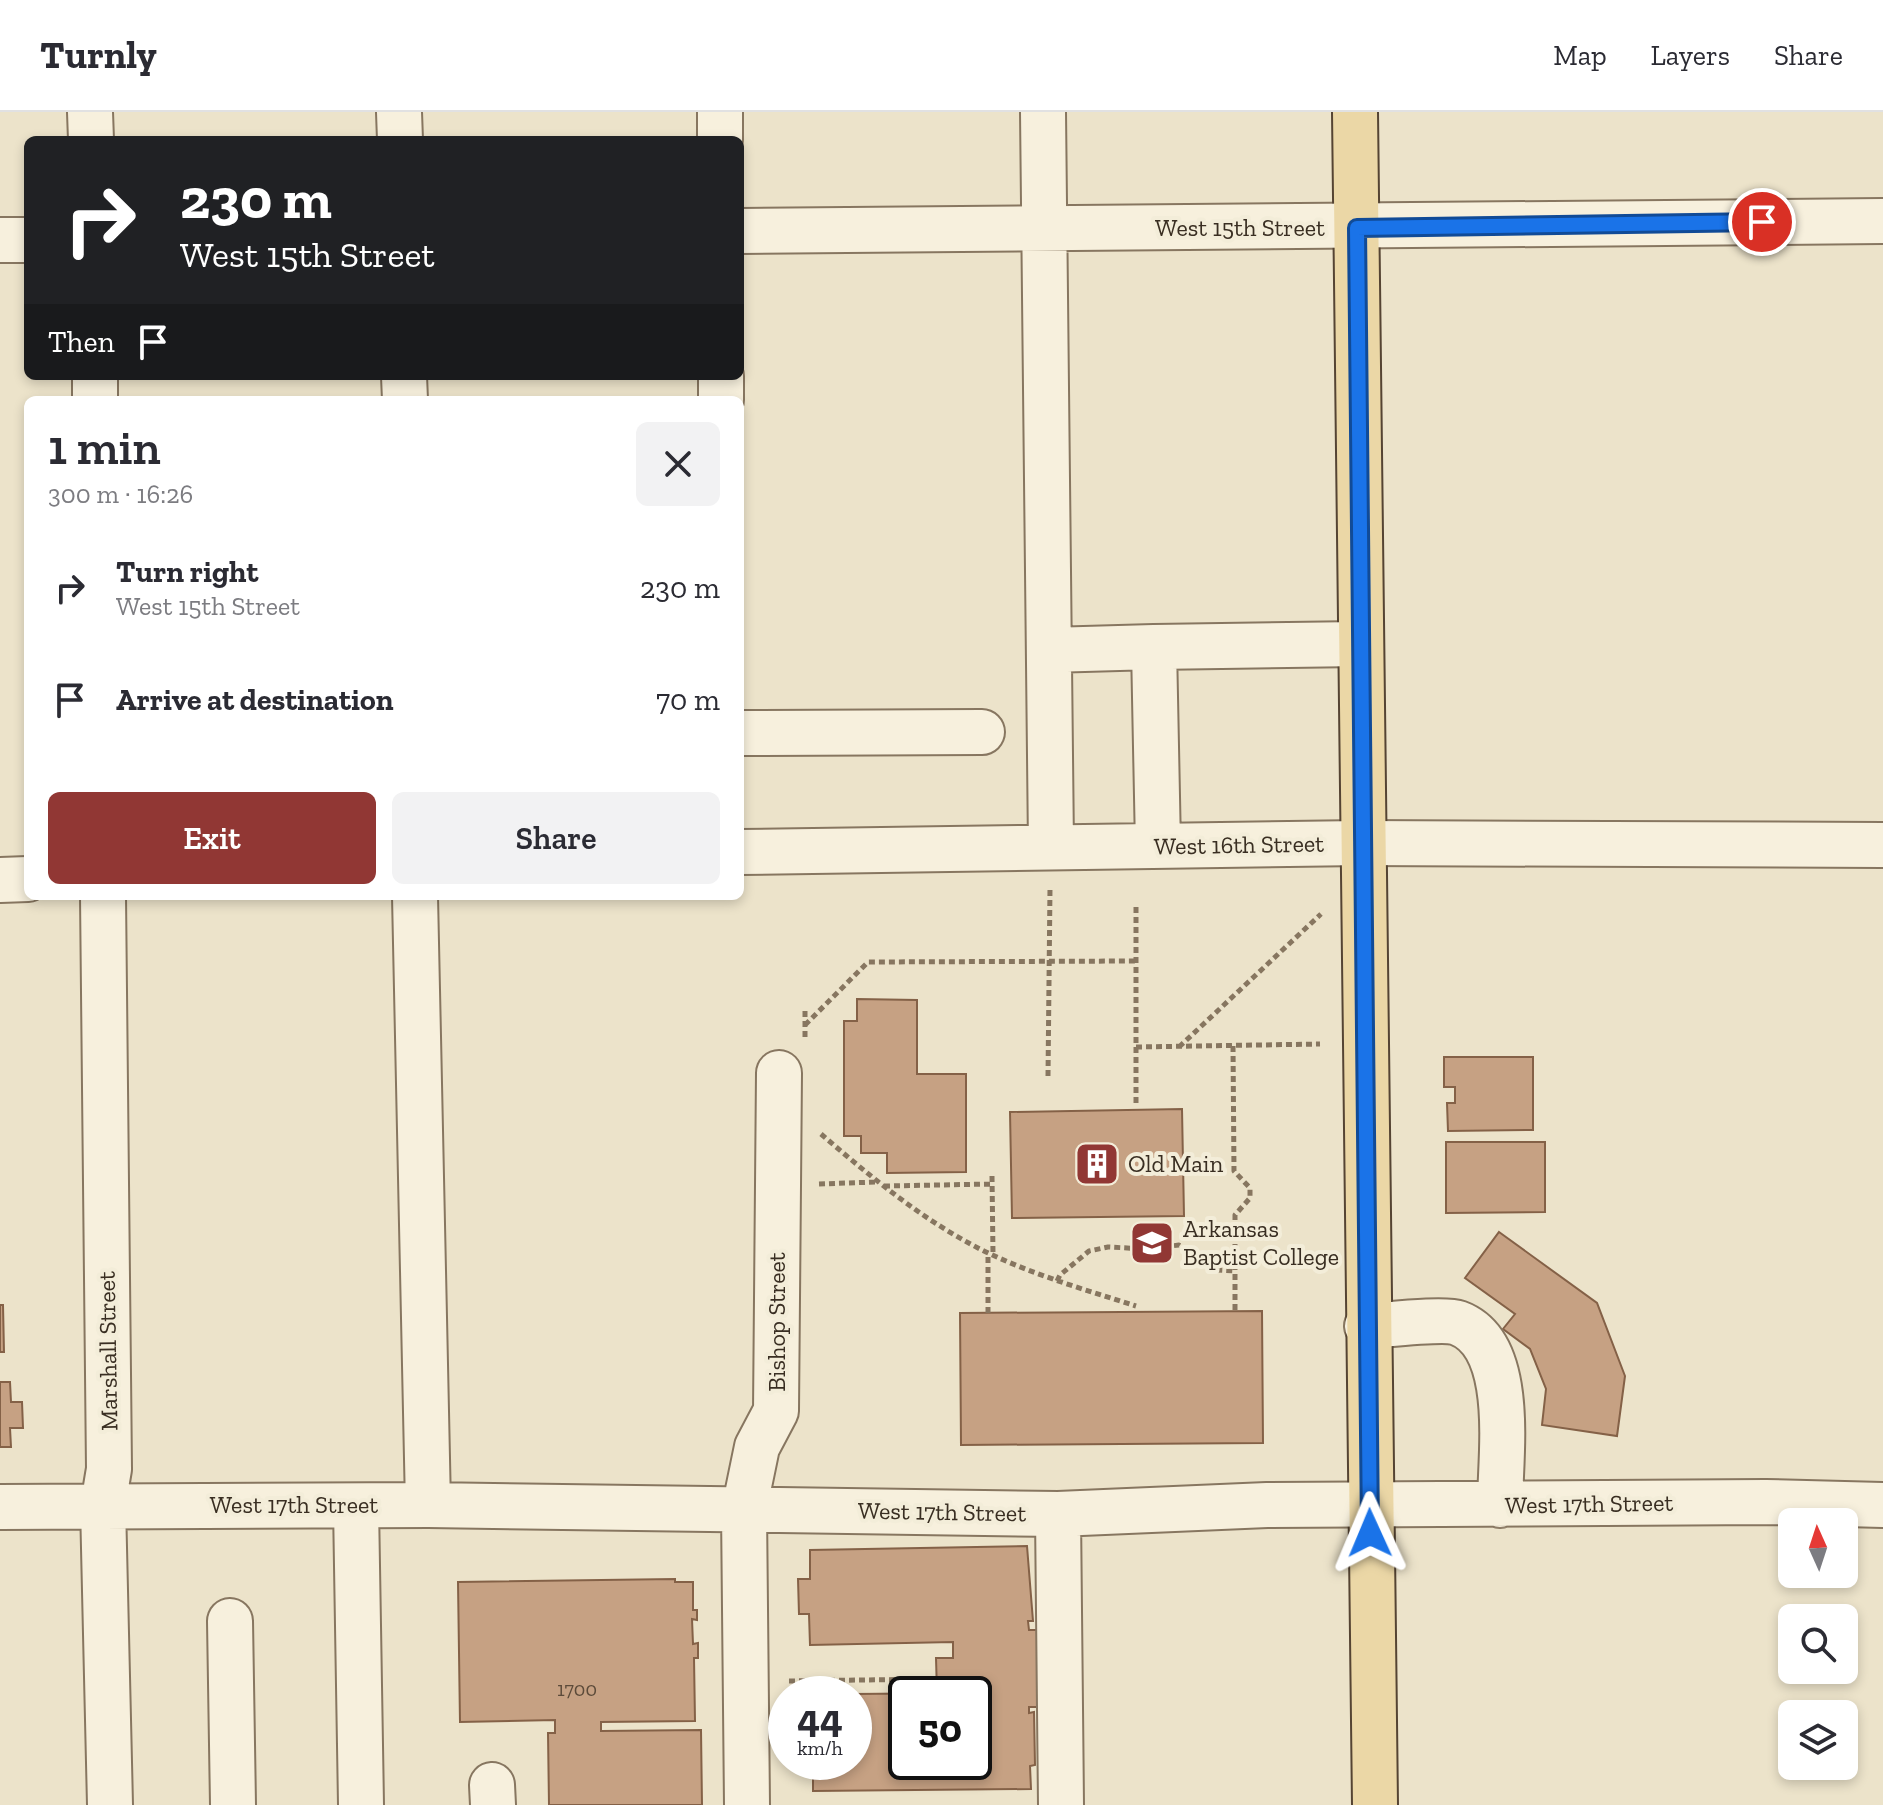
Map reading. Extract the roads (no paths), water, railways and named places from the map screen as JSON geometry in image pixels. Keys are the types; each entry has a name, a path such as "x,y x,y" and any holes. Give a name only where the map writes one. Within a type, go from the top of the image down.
{"main road":[{"path":"1355,112 1361,843 1375,1805"}],"street":[{"path":"90,112 91,136"},
{"path":"399,112 400,136"},
{"path":"720,112 720,136"},
{"path":"1043,112 1051,847"},
{"name":"West 15th Street","path":"744,231 1883,221"},
{"path":"0,240 24,240"},
{"path":"1049,650 1360,644"},
{"path":"1154,647 1158,846"},
{"path":"744,733 982,732"},
{"name":"West 16th Street","path":"744,852 1361,843 1883,845"},
{"path":"0,880 24,879"},
{"name":"Marshall Street","path":"103,900 109,1469 103,1505 110,1805"},
{"path":"415,900 428,1505"},
{"name":"Bishop Street","path":"747,1805 744,1510 757,1447 776,1411 779,1073"},
{"path":"1367,1326 1458,1323 1478,1339 1493,1362 1503,1406 1500,1505"},
{"name":"West 17th Street","path":"0,1507 428,1505 1058,1514 1370,1504 1766,1502 1883,1505"},
{"path":"356,1506 361,1805"},
{"path":"1058,1514 1061,1805"},
{"path":"230,1621 233,1805"}],"place":[{"name":"Old Main","path":"1097,1164"},
{"name":"Arkansas Baptist College","path":"1152,1243"}]}
